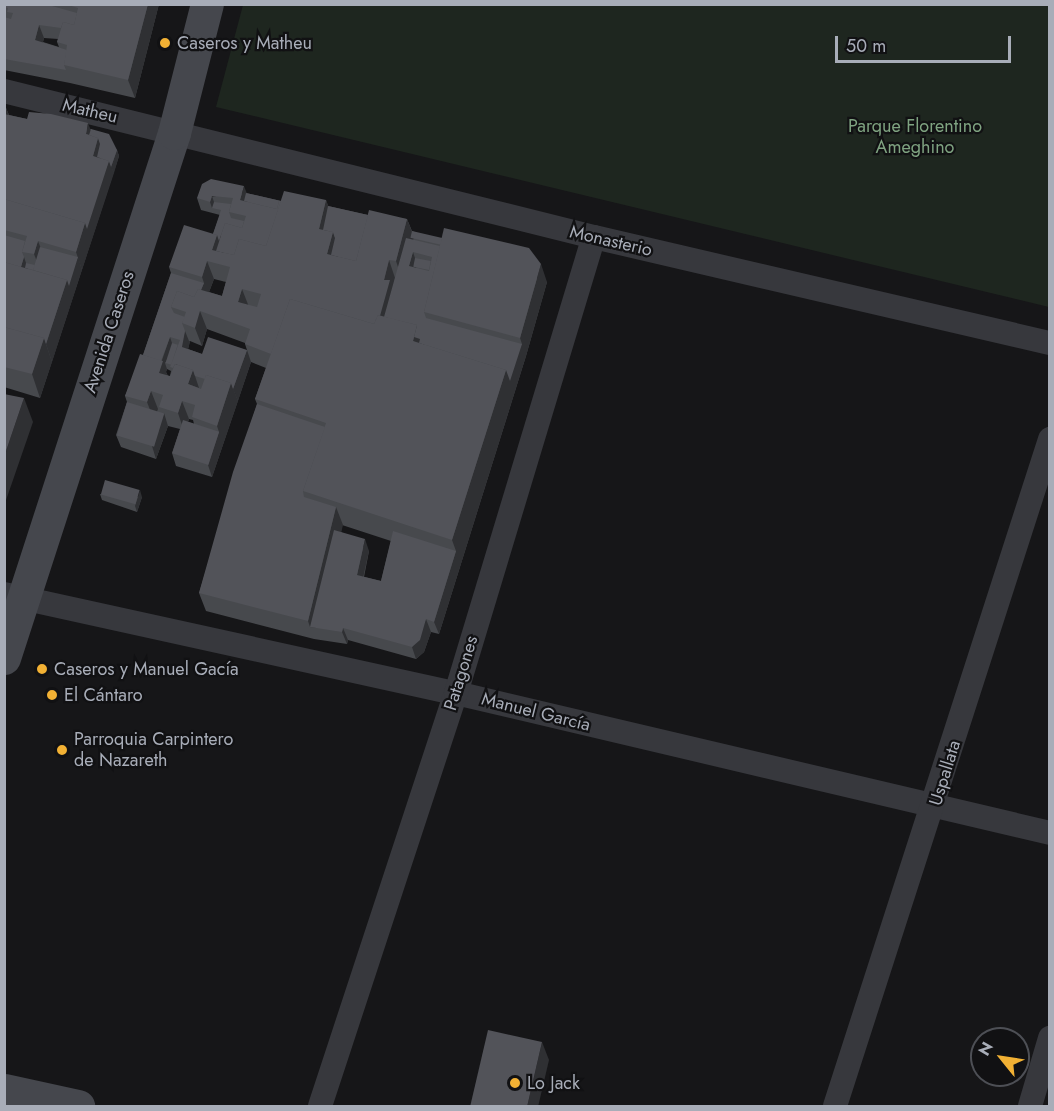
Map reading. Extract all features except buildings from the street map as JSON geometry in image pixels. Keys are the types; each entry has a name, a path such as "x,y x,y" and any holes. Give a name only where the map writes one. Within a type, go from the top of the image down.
{"main road":[{"name":"Avenida Caseros","path":"4,657 13,596 174,133 207,4"},
{"path":"4,1090 78,1107"}],"street":[{"name":"Matheu","path":"4,91 174,133"},
{"name":"Monasterio","path":"174,133 594,237 1050,343"},
{"name":"Patagones","path":"320,1107 456,693 594,237"},
{"name":"Uspallata","path":"835,1107 934,809 1050,439"},
{"name":"Manuel García","path":"13,596 456,693 934,809 1050,833"},
{"path":"1030,1107 1050,1038"}],"green space":[{"name":"Parque Florentino Ameghino","path":"243,5 1049,5 1049,307 216,107"}],"place":[{"name":"Caseros y Matheu","path":"165,43"},
{"name":"Caseros y Manuel Gacía","path":"42,669"},
{"name":"El Cántaro","path":"52,695"},
{"name":"Parroquia Carpintero de Nazareth","path":"62,750"},
{"name":"Lo Jack","path":"515,1083"}]}
